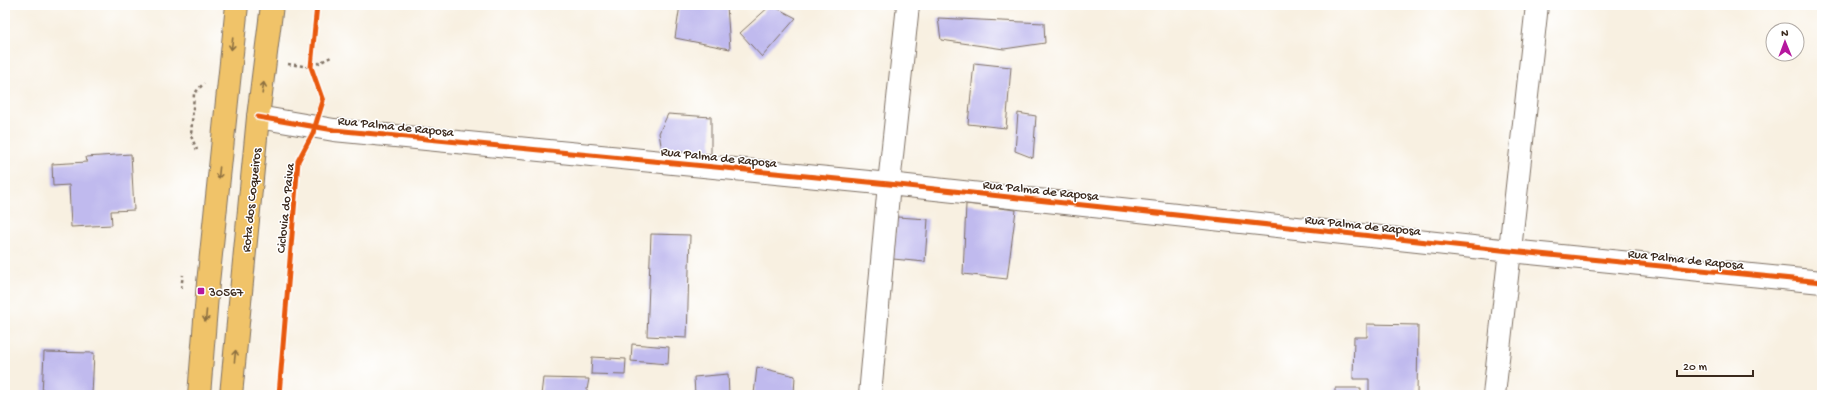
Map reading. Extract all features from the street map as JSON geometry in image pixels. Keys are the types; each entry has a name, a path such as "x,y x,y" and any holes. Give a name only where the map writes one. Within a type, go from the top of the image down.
{"main road":[{"path":"199,395 208,283 237,5"},
{"name":"Rota dos Coqueiros","path":"231,395 258,117 272,5"}],"street":[{"path":"870,395 889,184 908,5"},
{"path":"1494,395 1537,5"},
{"name":"Rua Palma de Raposa","path":"258,117 314,127 889,184 1510,251 1822,282"}],"path":[{"path":"312,59 311,67 314,74"}],"building":[{"path":"680,5 727,5 730,49 675,38"},
{"path":"771,5 796,18 762,57 740,33"},
{"path":"938,18 1044,23 1045,43 1004,49 941,40"},
{"path":"974,63 1011,67 1006,128 968,124"},
{"path":"1018,113 1036,116 1033,158 1015,151"},
{"path":"668,114 711,117 711,154 662,151 659,133"},
{"path":"131,154 134,210 111,211 112,225 71,227 69,185 53,186 52,164 87,162 86,157"},
{"path":"966,204 1016,210 1007,279 963,274"},
{"path":"897,217 928,219 925,262 893,259"},
{"path":"651,234 690,235 687,338 647,336"},
{"path":"1367,324 1418,325 1417,395 1369,395 1369,379 1353,379 1354,337 1367,337"},
{"path":"632,344 669,347 668,364 631,361"},
{"path":"44,352 94,353 92,395 42,395"},
{"path":"592,357 626,359 625,375 591,374"},
{"path":"757,367 795,376 794,395 754,394"},
{"path":"728,374 729,395 695,395 694,377"},
{"path":"543,378 589,379 586,395 541,395"},
{"path":"1335,388 1361,388 1361,395 1335,395"}],"cycle path":[{"name":"Ciclovia do Paiva","path":"279,395 298,161 313,133 323,101 311,67 317,5"},
{"path":"258,117 334,130 889,184 1510,251 1822,282"}],"place":[{"name":"30567","path":"201,291"}]}
